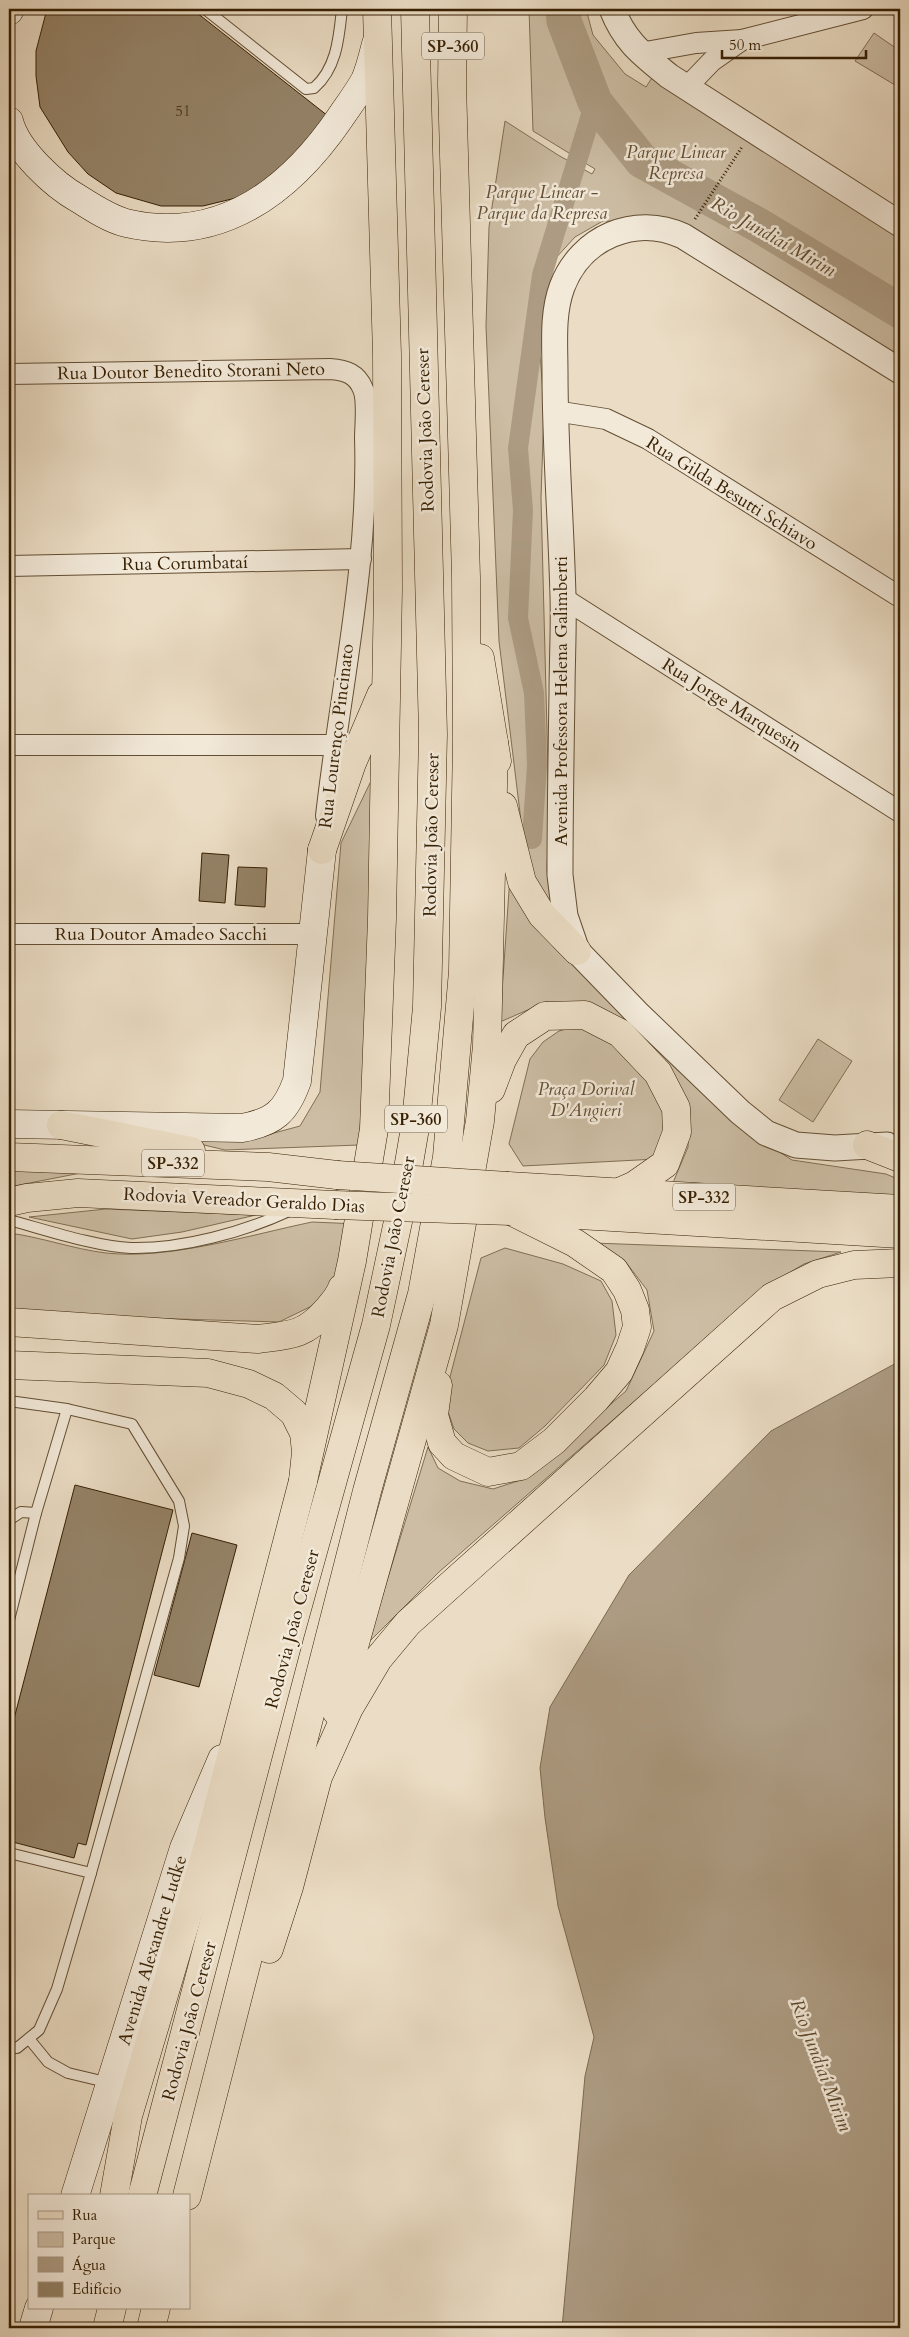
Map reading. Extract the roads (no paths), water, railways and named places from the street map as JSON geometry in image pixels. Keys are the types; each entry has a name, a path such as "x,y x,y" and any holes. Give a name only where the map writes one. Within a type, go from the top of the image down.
{"main road":[{"path":"114,2194 128,2116 208,1846 303,1481 352,1261 374,1129 382,919 386,683 387,355 377,9"},
{"name":"Rodovia João Cereser","path":"143,2194 290,1634 376,1325 403,1198 416,1122 427,1007 433,734 415,9"},
{"name":"Rodovia João Cereser","path":"188,2194 210,2116 367,1491 422,1294 447,1157 463,971 468,739 466,577 452,84 454,16"},
{"path":"9,121 27,153 47,176 71,195 98,211 125,222 149,226 178,227 210,223 238,214 273,193 304,164 328,135 365,79 378,39"},
{"path":"466,577 504,812 522,882 542,915 577,950"},
{"path":"322,850 352,763 386,683"},
{"path":"494,743 487,1035 480,1121 444,1325 434,1415 442,1443 454,1456 488,1472 520,1466 554,1441 619,1372 637,1327 635,1310 627,1290 614,1270 510,1198"},
{"name":"Rua Lourenço Pincinato","path":"9,1124 242,1128 263,1124 274,1117 284,1108 297,1081 322,850"},
{"path":"480,1121 502,1060 516,1035 545,1016 585,1015 620,1033 658,1073 676,1108 677,1132 665,1164 635,1185 619,1192"},
{"path":"61,1125 268,1167"},
{"path":"867,1145 900,1158"},
{"name":"Rodovia Vereador Geraldo Dias","path":"9,1157 268,1167 510,1198 900,1234"},
{"name":"Rodovia Vereador Geraldo Dias","path":"9,1202 27,1198 78,1193 335,1205 619,1192 900,1209"},
{"path":"9,1322 258,1339 291,1335 311,1327 340,1296 352,1261"},
{"path":"318,1777 349,1708 378,1659 408,1623 772,1297 827,1272 854,1265 900,1262"},
{"path":"210,2116 255,1992 289,1887 444,1325"},
{"path":"9,1366 208,1373 249,1384 274,1396 294,1413 304,1432 306,1452 303,1481"},
{"name":"Avenida Alexandre Ludke","path":"76,2194 184,1848 244,1709"},
{"path":"33,2328 38,2310"},
{"path":"107,2328 112,2310"},
{"path":"151,2328 156,2310"}],"street":[{"path":"612,9 621,30 640,53 687,87 900,224"},
{"path":"640,53 696,43 742,40 863,9"},
{"path":"687,87 712,61 742,40"},
{"name":"Avenida Professora Helena Galimberti","path":"900,371 683,236 666,228 638,228 615,233 599,241 579,260 568,274 558,302 556,319 555,411 563,598 560,875 565,916 577,950 637,1013 740,1112 766,1133 796,1145 835,1148 867,1145 900,1145"},
{"name":"Rua Doutor Benedito Storani Neto","path":"9,374 330,369 344,370 356,377 364,390"},
{"name":"Rua Lourenço Pincinato","path":"322,850 334,745 361,559 366,483 364,390"},
{"name":"Rua Gilda Besutti Schiavo","path":"555,411 606,419 648,440 900,597"},
{"name":"Rua Corumbataí","path":"9,566 361,559"},
{"name":"Rua Jorge Marquesin","path":"563,598 900,812"},
{"path":"9,744 334,745"},
{"name":"Rua Doutor Amadeo Sacchi","path":"9,934 313,934"}],"lane":[{"path":"205,9 306,89 314,88 321,82 331,64 338,48 342,9"},
{"path":"9,1220 129,1248 158,1246 260,1224 304,1203"},
{"path":"9,1401 67,1409 132,1424 179,1501 184,1526 179,1558 57,1989 39,2030 30,2040 17,2048 9,2047"},
{"path":"9,1620 36,1513 67,1409"},
{"path":"9,1520 21,1512 36,1513"},
{"path":"9,1853 91,1873"},
{"path":"30,2040 48,2062 68,2073 110,2083"}],"water":[{"path":"900,1361 900,2328 562,2328 585,2076 594,2037 558,1906 545,1818 540,1768 550,1707 629,1575 771,1431"}],"waterway":[{"name":"Rio Jundiaí Mirim","path":"563,9 564,21 595,102 642,161 760,226 900,311"},
{"path":"532,839 537,765 534,693 518,618 523,510 518,448 542,275 595,102"}],"park label":[{"name":"Parque Linear Represa","path":"676,162"},
{"name":"Parque Linear - Parque da Represa","path":"542,202"},
{"name":"Praça Dorival D'Angieri","path":"586,1099"}]}
